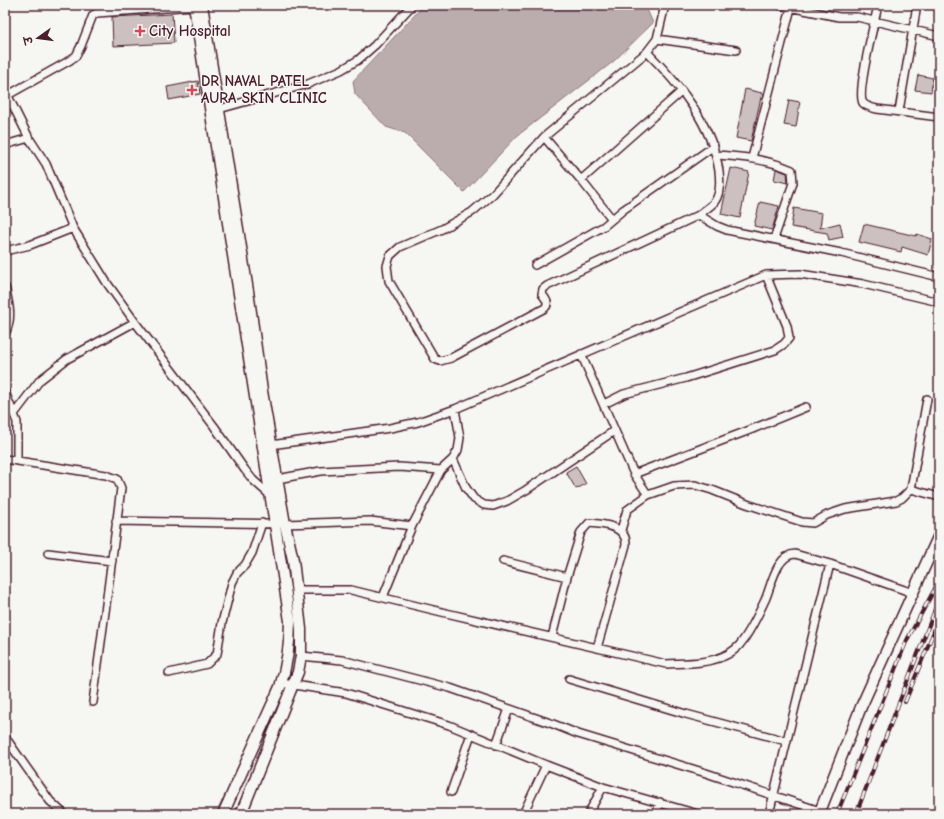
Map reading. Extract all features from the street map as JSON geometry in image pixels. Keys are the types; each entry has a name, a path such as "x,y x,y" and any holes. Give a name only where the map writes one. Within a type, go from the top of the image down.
{"main road":[{"path":"197,5 219,109 277,479 290,621 290,644 281,683 227,812"},
{"path":"197,5 226,218 271,496 293,560 301,629 301,656 298,672 241,814"},
{"path":"820,813 861,707 939,535"}],"street":[{"path":"197,5 97,13 94,15 82,46 76,56 67,62 6,92 29,138 46,164 73,228 107,282 249,475 271,496"},
{"path":"219,109 308,84 341,70 358,60 375,45 412,5"},
{"path":"647,52 664,69 682,92 702,122 714,146 717,155 720,178 719,191 715,200 699,215 547,286 543,289 542,294 547,302 545,308 451,358 440,361 435,359 389,281 388,266 390,256 400,247 442,229 472,212 493,194 544,137 647,52 657,39 665,5"},
{"path":"778,5 796,7 839,17 857,17 939,36"},
{"path":"878,5 862,83 863,102 869,107 939,117"},
{"path":"898,112 917,5"},
{"path":"752,158 796,7"},
{"path":"657,39 736,50"},
{"path":"581,180 682,92"},
{"path":"544,137 612,219"},
{"path":"5,145 29,138"},
{"path":"535,265 604,226 623,210 714,146"},
{"path":"717,155 752,158 782,165 792,170 794,183 774,239"},
{"path":"699,215 727,230 841,253 939,277"},
{"path":"5,251 30,244 73,228"},
{"path":"271,445 390,428 418,422 455,409 733,291 766,275 800,274 863,284 939,302"},
{"path":"604,404 624,394 686,378 775,350 784,344 789,338 787,326 766,275"},
{"path":"5,287 10,314 9,325 5,334"},
{"path":"14,414 40,380 67,359 135,322"},
{"path":"582,354 614,431 634,474 648,495"},
{"path":"5,392 16,422 17,461"},
{"path":"621,530 627,510 648,495 674,486 695,485 802,522 814,523 827,515 845,509 896,501 902,498 911,489 927,399"},
{"path":"634,474 806,407"},
{"path":"383,597 412,526 441,470 453,459 458,450 460,438 455,409"},
{"path":"453,459 466,488 474,499 484,505 493,506 507,501 526,490 614,431"},
{"path":"5,459 106,475 117,479 121,488 93,702"},
{"path":"277,479 321,471 399,467 441,470"},
{"path":"911,489 939,497"},
{"path":"116,521 262,524 370,521 412,526"},
{"path":"552,638 580,532 589,523 601,524 621,530 626,537 626,545 597,648"},
{"path":"170,673 207,664 217,654 222,623 232,583 237,573 245,565 252,553 262,524"},
{"path":"48,552 112,561"},
{"path":"297,590 351,590 666,664 702,662 725,656 740,645 765,600 776,570 784,559 790,554 830,564 913,593"},
{"path":"502,561 567,577"},
{"path":"769,814 830,564"},
{"path":"301,656 342,660 450,688 578,734 773,795 820,813"},
{"path":"569,679 686,714 786,741"},
{"path":"281,683 346,693 449,725 603,787 698,814"},
{"path":"496,744 509,709"},
{"path":"451,792 471,734"},
{"path":"5,737 50,801 64,814"},
{"path":"523,814 546,765"},
{"path":"588,814 603,787"},
{"path":"656,814 660,802"}],"shaded area":[{"path":"424,5 645,5 653,23 614,61 517,136 464,192 405,133 386,127 355,94 353,81"}],"building":[{"path":"172,14 174,43 113,46 112,17"},
{"path":"918,75 933,78 931,92 915,90"},
{"path":"198,81 200,94 169,100 167,87"},
{"path":"745,89 762,93 751,141 736,138"},
{"path":"789,100 800,102 796,127 784,125"},
{"path":"731,168 749,172 740,218 721,214"},
{"path":"776,169 787,173 788,183 774,180"},
{"path":"760,202 779,206 772,230 754,226"},
{"path":"794,208 822,213 820,228 840,223 843,237 829,240 827,233 791,227"},
{"path":"864,224 916,236 917,234 932,239 928,255 902,247 901,252 859,242"},
{"path":"576,466 586,484 576,489 566,472"}],"railway":[{"path":"837,814 907,640 939,581"},
{"path":"856,814 939,599"},
{"path":"905,702 939,619"}],"place":[{"name":"City Hospital","path":"140,31"},
{"name":"DR NAVAL PATEL AURA SKIN CLINIC","path":"192,90"}]}
